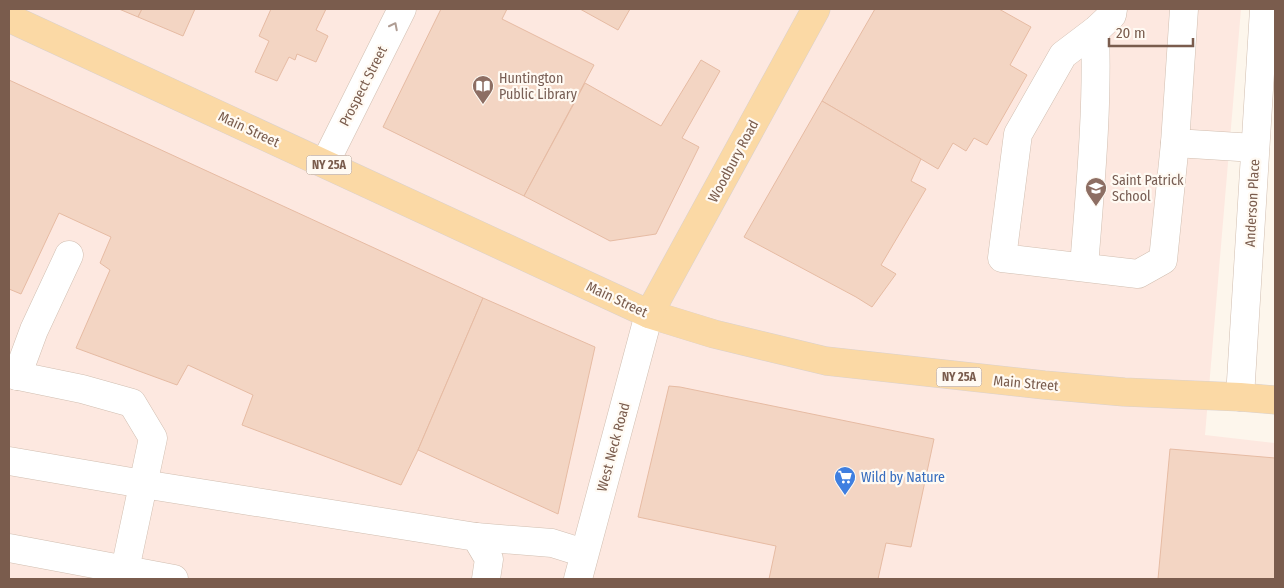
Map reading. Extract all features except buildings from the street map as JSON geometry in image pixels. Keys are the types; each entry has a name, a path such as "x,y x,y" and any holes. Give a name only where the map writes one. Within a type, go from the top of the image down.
{"main road":[{"name":"Woodbury Road","path":"649,314 816,9"},
{"name":"Main Street","path":"9,18 649,314 714,334 826,361 1124,392 1275,400"}],"street":[{"name":"Prospect Street","path":"325,163 402,9"},
{"path":"1113,9 1112,15 1095,31 1063,54 1018,134 1002,258 1138,274 1163,260 1175,143 1184,9"},
{"name":"Anderson Place","path":"1240,397 1264,9"},
{"path":"1084,267 1095,133 1095,31"},
{"path":"1175,143 1255,148"},
{"path":"69,256 13,375 82,389 132,403 153,438 124,575"},
{"name":"West Neck Road","path":"578,579 649,314"},
{"path":"9,460 144,484 476,537 552,543 584,552"},
{"path":"476,537 489,559 486,579"},
{"path":"9,548 124,575 174,579"}],"shaded area":[{"path":"9,9 1241,9 1205,435 1275,443 1275,579 9,579"}],"place":[{"name":"Huntington Public Library","path":"483,105"},
{"name":"Saint Patrick School","path":"1096,207"},
{"name":"Wild by Nature","path":"845,496"}]}
